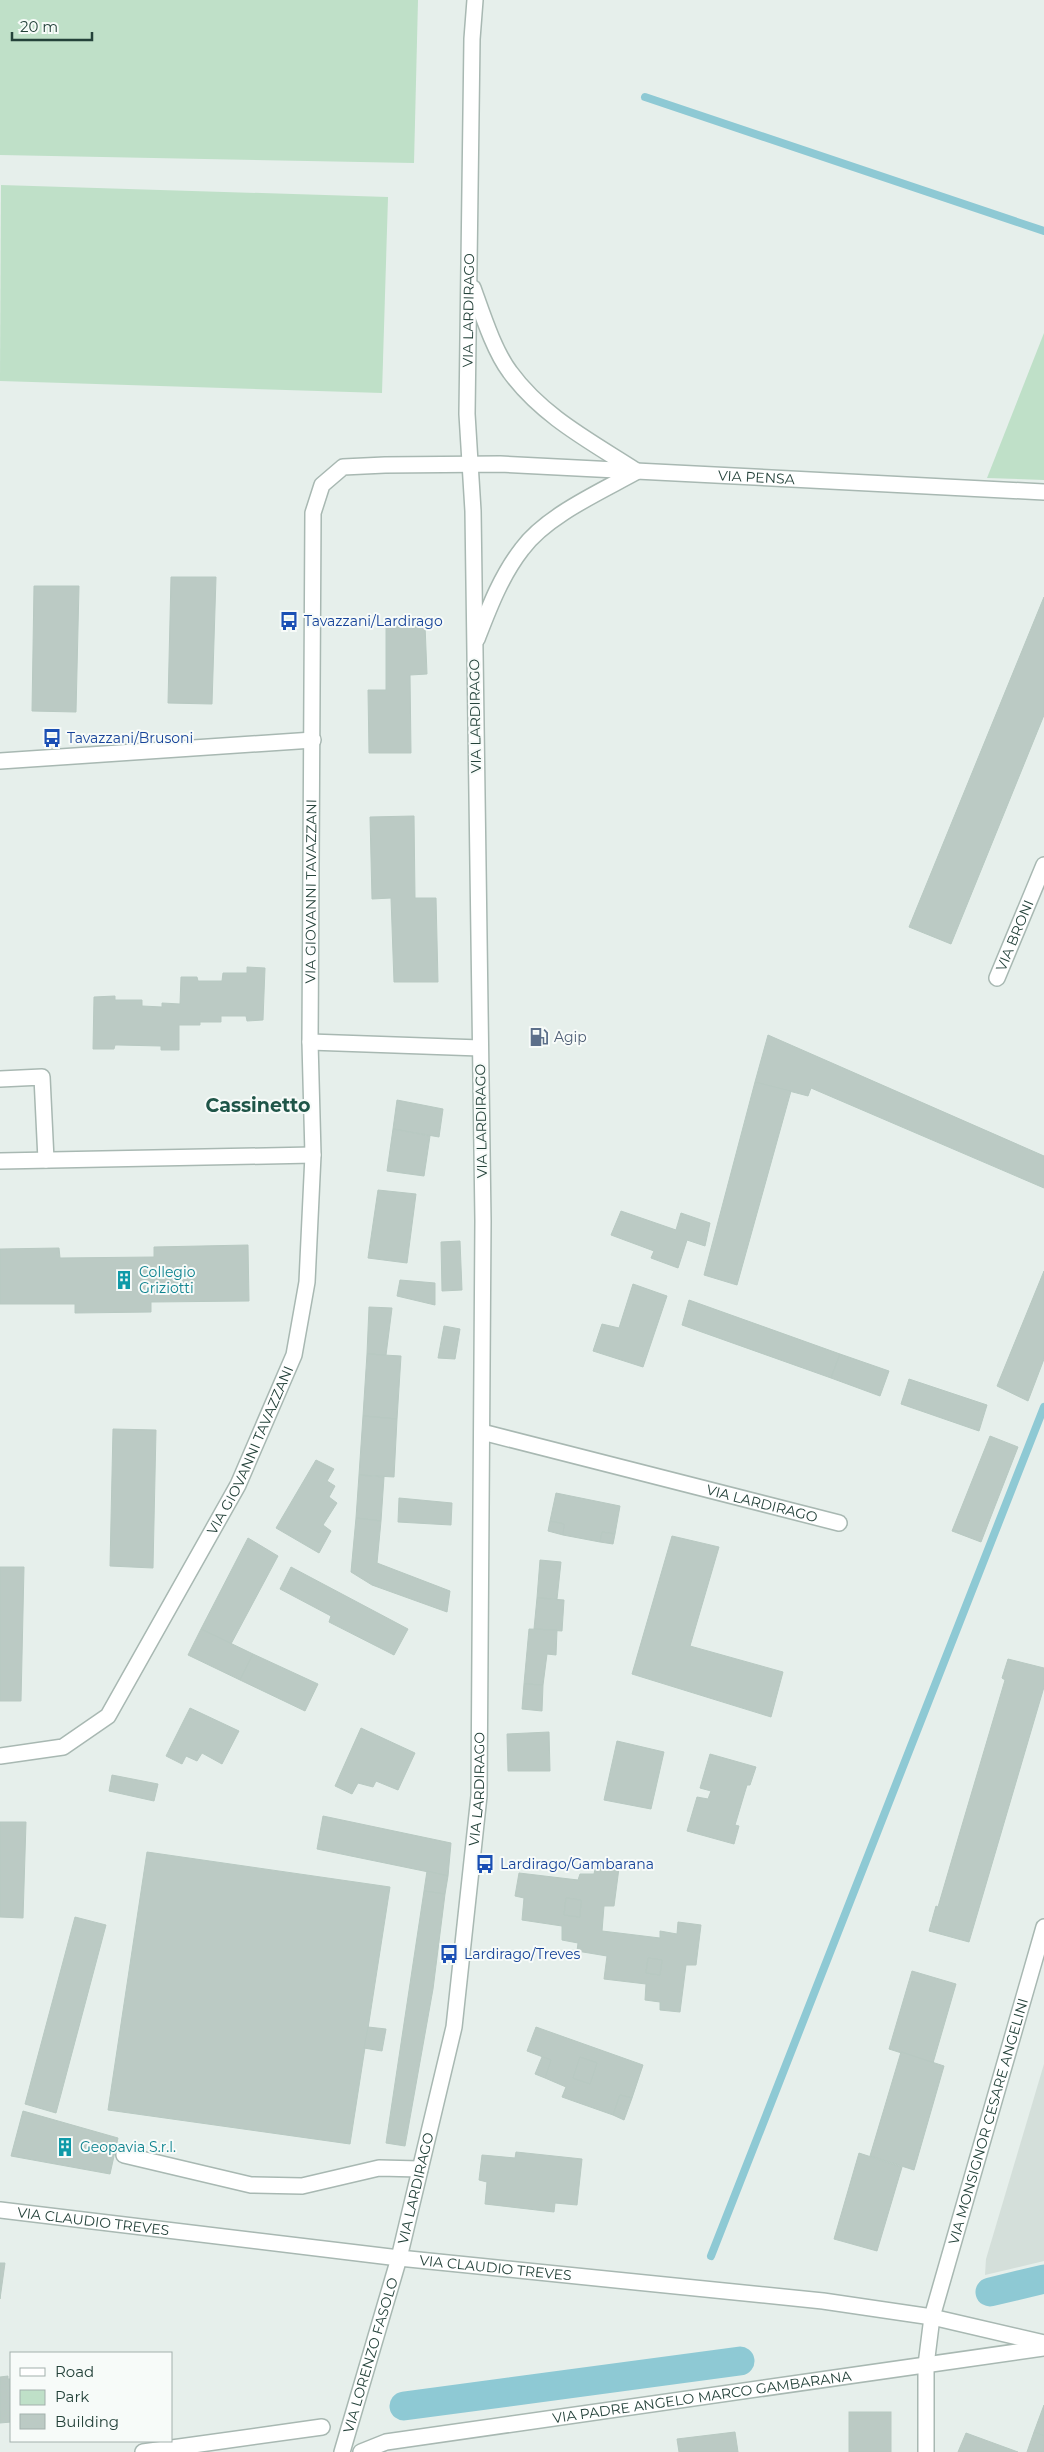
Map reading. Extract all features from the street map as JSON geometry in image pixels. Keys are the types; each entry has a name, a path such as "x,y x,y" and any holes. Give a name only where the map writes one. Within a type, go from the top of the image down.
{"street":[{"name":"VIA LARDIRAGO","path":"399,2258 454,2027 479,1796 483,1221 473,511 468,465 472,39 475,0"},
{"path":"470,280 485,323 509,371 545,411 637,471 561,513 522,548 496,590 474,646"},
{"name":"VIA PENSA","path":"468,465 500,464 1044,492"},
{"name":"VIA GIOVANNI TAVAZZANI","path":"0,1756 63,1747 108,1716 238,1485 294,1355 307,1282 313,1155 310,1042 313,513 322,485 343,467 468,465"},
{"path":"0,762 313,740"},
{"name":"VIA BRONI","path":"997,978 1044,865"},
{"path":"310,1042 480,1048"},
{"path":"0,1078 42,1077 46,1160"},
{"path":"0,1161 313,1155"},
{"name":"VIA LARDIRAGO","path":"482,1432 839,1523"},
{"name":"VIA MONSIGNOR CESARE ANGELINI","path":"926,2452 926,2365 932,2317 1044,1927"},
{"path":"124,2156 251,2185 302,2186 379,2168 420,2169"},
{"name":"VIA CLAUDIO TREVES","path":"0,2210 399,2258 823,2301 932,2317"},
{"name":"VIA LORENZO FASOLO","path":"342,2452 399,2258"},
{"path":"932,2317 1044,2343"},
{"name":"VIA PADRE ANGELO MARCO GAMBARANA","path":"361,2452 386,2442 1044,2348"},
{"path":"143,2452 322,2427"}],"shaded area":[{"path":"1044,2064 1044,2261 985,2275 986,2259"}],"green space":[{"path":"0,0 418,0 414,163 0,155"},
{"path":"1,185 388,197 382,393 0,381"},
{"path":"1044,333 1044,480 987,478"}],"building":[{"path":"171,577 216,577 212,704 168,703"},
{"path":"34,586 79,586 76,712 32,711"},
{"path":"1044,597 1044,715 951,944 909,927"},
{"path":"425,625 427,674 410,675 411,753 369,753 368,690 386,690 386,626"},
{"path":"414,816 415,898 436,898 438,982 394,982 391,898 372,899 370,817"},
{"path":"247,967 265,968 263,1020 247,1021 246,1016 221,1016 221,1022 179,1025 179,1050 161,1050 161,1046 119,1045 115,1045 114,1049 93,1049 94,997 115,996 115,1000 142,1000 142,1006 162,1007 162,1003 180,1004 181,977 197,977 198,981 222,981 223,973 247,973"},
{"path":"768,1035 1044,1156 1044,1188 811,1088 808,1096 755,1082"},
{"path":"755,1082 791,1091 737,1285 704,1275"},
{"path":"397,1100 443,1109 439,1137 393,1129"},
{"path":"393,1129 430,1136 424,1176 387,1171"},
{"path":"378,1190 416,1194 407,1263 368,1258"},
{"path":"621,1211 676,1230 681,1213 710,1223 705,1246 687,1240 678,1268 651,1258 654,1251 611,1235"},
{"path":"460,1241 462,1290 442,1291 441,1242"},
{"name":"Collegio Griziotti","path":"248,1245 249,1301 151,1302 151,1312 75,1313 75,1304 0,1304 0,1249 59,1248 60,1258 154,1257 154,1247"},
{"path":"1044,1271 1044,1359 1028,1401 997,1386"},
{"path":"400,1280 435,1283 435,1305 397,1296"},
{"path":"633,1284 667,1296 643,1367 593,1351 602,1324 619,1328"},
{"path":"689,1300 840,1354 831,1378 682,1325"},
{"path":"369,1307 392,1308 386,1355 367,1354"},
{"path":"444,1326 460,1329 455,1359 438,1358"},
{"path":"367,1354 401,1356 397,1419 363,1416"},
{"path":"840,1354 889,1371 880,1396 831,1378"},
{"path":"909,1379 987,1405 979,1431 901,1404"},
{"path":"363,1416 397,1419 394,1477 359,1475"},
{"path":"113,1429 156,1430 153,1568 110,1566"},
{"path":"990,1436 1018,1447 981,1542 952,1531"},
{"path":"316,1460 334,1469 327,1481 335,1486 329,1497 337,1503 323,1525 331,1531 319,1553 276,1528"},
{"path":"359,1475 384,1477 381,1521 356,1518"},
{"path":"556,1493 620,1506 615,1534 602,1532 600,1542 563,1535 564,1524 550,1521"},
{"path":"399,1498 452,1503 451,1525 398,1522"},
{"path":"356,1518 381,1521 377,1563 450,1591 447,1612 372,1585 351,1572"},
{"path":"550,1521 564,1524 563,1535 548,1531"},
{"path":"602,1532 615,1534 613,1544 600,1542"},
{"path":"672,1536 719,1547 690,1646 783,1672 771,1717 632,1674"},
{"path":"248,1538 278,1556 231,1644 201,1629"},
{"path":"540,1560 561,1562 557,1599 537,1598"},
{"path":"0,1567 24,1567 21,1701 0,1701"},
{"path":"291,1567 408,1629 394,1655 329,1622 331,1616 280,1589"},
{"path":"537,1598 564,1600 562,1631 534,1629"},
{"path":"201,1629 253,1654 240,1680 188,1655"},
{"path":"529,1629 557,1630 556,1655 547,1654 543,1685 524,1684"},
{"path":"253,1654 318,1684 305,1711 240,1680"},
{"path":"1008,1659 1044,1668 1044,1687 969,1942 929,1931 936,1906 938,1907 1005,1680 1002,1678"},
{"path":"524,1684 543,1685 542,1711 522,1709"},
{"path":"190,1708 239,1731 222,1764 202,1753 197,1761 186,1756 182,1764 166,1756"},
{"path":"361,1728 415,1753 398,1790 376,1781 373,1787 358,1783 352,1794 335,1786"},
{"path":"549,1732 550,1771 508,1771 507,1734"},
{"path":"617,1741 664,1752 651,1809 604,1800"},
{"path":"710,1754 756,1767 750,1785 747,1785 735,1825 739,1826 734,1844 687,1831 697,1797 708,1799 711,1791 700,1788"},
{"path":"112,1775 158,1784 154,1801 109,1791"},
{"path":"323,1816 451,1843 448,1876 317,1849"},
{"path":"0,1822 26,1822 23,1918 0,1917"},
{"path":"147,1852 390,1887 350,2144 108,2110"},
{"path":"596,1864 619,1868 614,1906 604,1906 602,1931 660,1938 660,1931 677,1934 678,1922 701,1925 696,1965 686,1965 680,2012 660,2010 660,2002 645,2000 646,1984 604,1979 607,1956 577,1951 578,1943 562,1940 562,1926 522,1920 524,1898 515,1896 519,1873 578,1880 580,1874 594,1874","holes":["566,1898 581,1900 580,1917 564,1915","648,1958 662,1960 660,1975 646,1973"]},
{"path":"427,1871 448,1876 445,1894 424,1891"},
{"path":"424,1891 445,1894 433,1989 405,2146 386,2143"},
{"path":"566,1898 581,1900 580,1917 564,1915"},
{"path":"75,1917 106,1925 56,2113 25,2104"},
{"path":"648,1958 662,1960 660,1975 646,1973"},
{"path":"912,1971 956,1984 933,2063 889,2049"},
{"path":"368,2027 386,2029 382,2051 364,2048"},
{"path":"536,2027 643,2065 632,2098 620,2095 613,2115 562,2097 566,2087 545,2078 551,2060 527,2051","holes":["580,2057 597,2063 590,2084 573,2078"]},
{"path":"901,2052 944,2066 914,2170 870,2156"},
{"path":"542,2057 551,2060 545,2078 535,2074"},
{"path":"580,2057 597,2063 590,2084 573,2078"},
{"path":"620,2095 632,2098 624,2120 613,2115"},
{"name":"Geopavia S.r.l.","path":"23,2111 118,2138 110,2174 11,2156"},
{"path":"516,2152 582,2159 577,2205 555,2203 554,2212 485,2204 487,2182 479,2180 482,2155 515,2158"},
{"path":"859,2153 902,2167 877,2251 834,2239"},
{"path":"0,2263 5,2263 0,2299"},
{"path":"8,2376 8,2379 10,2379 10,2422 0,2423 0,2377"},
{"path":"1044,2405 1044,2436 1034,2432"},
{"path":"849,2412 891,2412 891,2452 849,2452"},
{"path":"735,2432 738,2452 679,2452 677,2439"},
{"path":"1034,2432 1044,2436 1044,2452 1027,2452"},
{"path":"966,2433 1018,2452 958,2452"}],"waterway":[{"path":"645,97 1044,231"},
{"path":"711,2256 1044,1407"},
{"path":"990,2292 1044,2279"},
{"path":"404,2406 740,2361"}],"place":[{"name":"Tavazzani/Lardirago","path":"289,621"},
{"name":"Tavazzani/Brusoni","path":"52,738"},
{"name":"Agip","path":"539,1037"},
{"name":"Collegio Griziotti","path":"124,1280"},
{"name":"Lardirago/Gambarana","path":"485,1864"},
{"name":"Lardirago/Treves","path":"449,1954"},
{"name":"Geopavia S.r.l.","path":"65,2147"}],"district":[{"name":"Cassinetto","path":"258,1105"}]}
